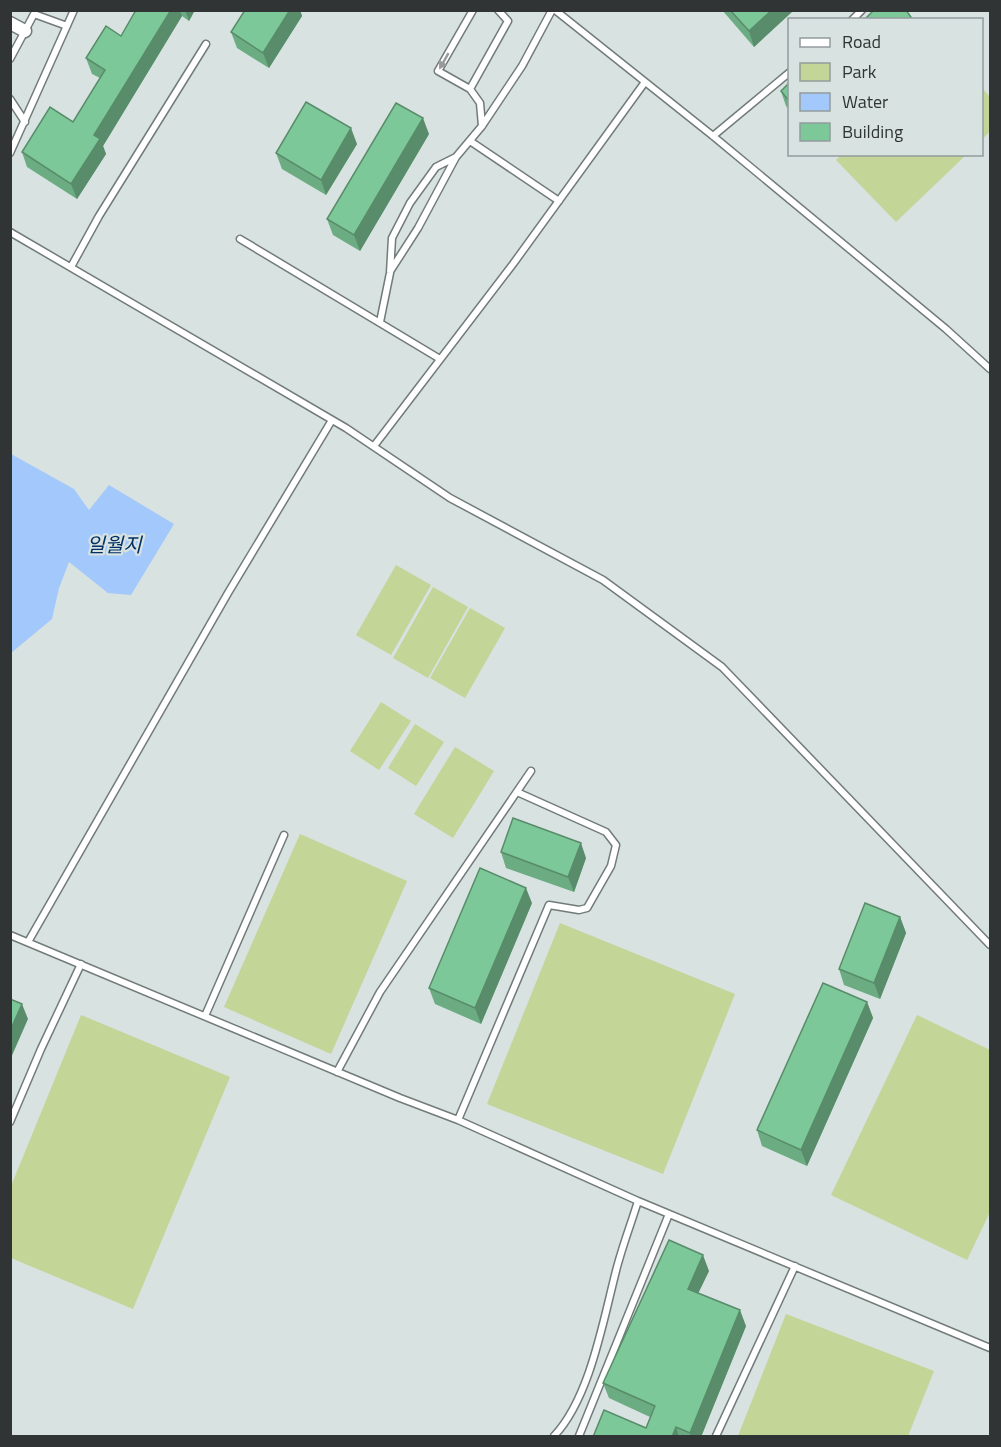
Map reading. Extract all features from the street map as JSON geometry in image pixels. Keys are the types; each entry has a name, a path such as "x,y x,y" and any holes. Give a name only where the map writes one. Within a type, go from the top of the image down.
{"street":[{"path":"10,23 25,31"}],"lane":[{"path":"11,151 74,10"},
{"path":"473,10 438,71 470,89 480,103 482,126"},
{"path":"470,89 507,21 498,10"},
{"path":"390,273 418,228 456,157 482,126 522,66 554,10 713,136 946,329 990,369"},
{"path":"10,59 34,14 67,26"},
{"path":"70,267 206,44"},
{"path":"713,136 788,73"},
{"path":"374,446 559,201 645,82"},
{"path":"10,99 25,122"},
{"path":"470,141 559,201"},
{"path":"381,322 390,273 392,238 410,203 436,167 456,157"},
{"path":"10,232 332,420 450,498 603,580 722,667 990,945"},
{"path":"240,238 440,359"},
{"path":"28,942 228,593 332,420"},
{"path":"337,1072 380,992 531,771"},
{"path":"458,1120 549,905 579,910 587,908 611,866 616,844 606,832 517,792"},
{"path":"205,1016 284,835"},
{"path":"10,935 337,1072 458,1120 638,1201 990,1348"},
{"path":"10,1122 40,1049 81,964"},
{"path":"554,1437 565,1425 592,1366 617,1267 638,1201"},
{"path":"579,1437 669,1214"},
{"path":"716,1437 795,1266"}],"green space":[{"path":"983,89 990,97 990,131 983,139"},
{"path":"840,156 965,156 896,222 836,160"},
{"path":"396,565 431,585 391,655 356,635"},
{"path":"433,587 468,607 428,678 393,658"},
{"path":"470,608 505,628 465,698 430,678"},
{"path":"381,702 411,721 379,770 350,751"},
{"path":"415,724 444,742 416,786 388,768"},
{"path":"455,747 494,771 453,838 414,814"},
{"path":"300,834 407,881 331,1054 224,1007"},
{"path":"560,923 735,994 663,1174 487,1104"},
{"path":"81,1015 230,1077 133,1309 11,1258 11,1186"},
{"path":"917,1015 990,1050 990,1212 967,1260 831,1195"},
{"path":"786,1314 934,1371 908,1436 738,1436"}],"water":[{"name":"일월지","path":"11,454 74,489 89,510 109,485 174,524 131,595 108,593 69,562 59,588 52,619 11,653"}],"building":[{"path":"136,10 171,10 94,135 100,139 71,184 22,152 50,107 73,122 105,70 86,58 106,26 121,36"},
{"path":"245,10 290,10 263,53 231,32"},
{"path":"730,10 772,10 749,31"},
{"path":"874,10 906,10 912,18 866,18"},
{"path":"788,84 788,100 781,91"},
{"path":"306,102 351,128 321,180 276,153"},
{"path":"396,103 423,118 354,235 327,219"},
{"path":"513,818 581,843 568,877 501,852"},
{"path":"480,868 526,888 475,1008 429,988"},
{"path":"865,903 900,917 874,983 839,969"},
{"path":"823,983 867,1002 801,1150 757,1130"},
{"path":"10,999 22,1004 10,1031"},
{"path":"669,1240 703,1255 688,1289 740,1310 690,1433 676,1427 672,1437 593,1437 604,1410 646,1428 655,1406 603,1383"}]}
